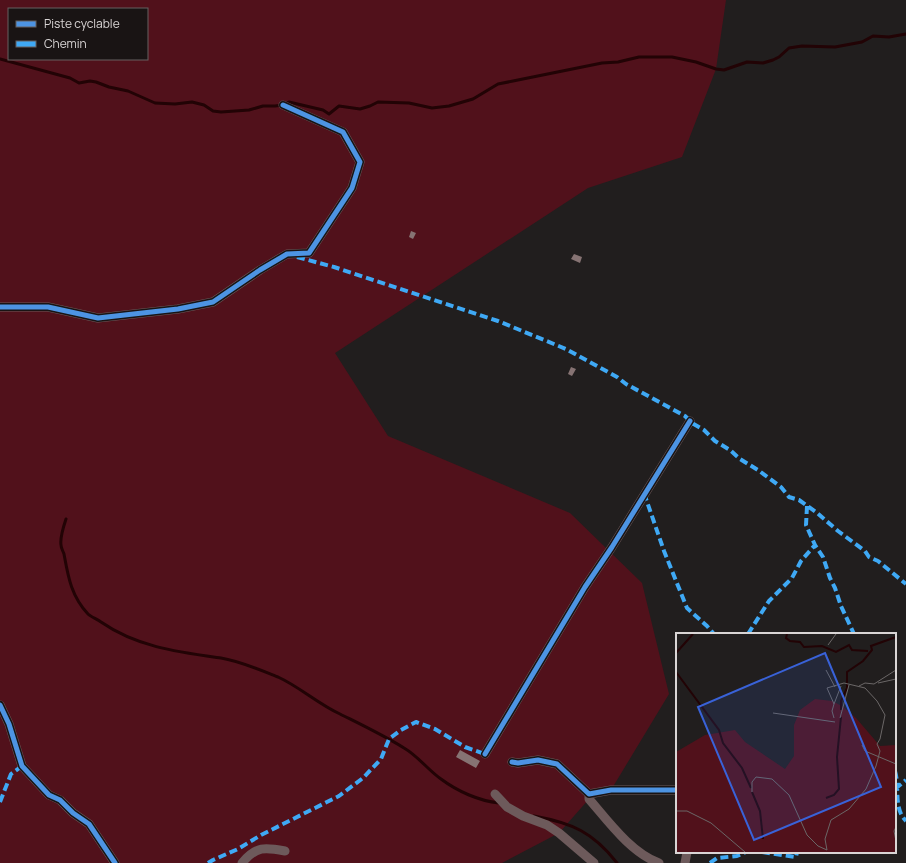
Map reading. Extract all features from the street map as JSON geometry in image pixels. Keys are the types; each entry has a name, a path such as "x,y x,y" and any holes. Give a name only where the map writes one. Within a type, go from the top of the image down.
{"street":[{"path":"0,307 48,307 98,318 178,309 213,302 260,270 287,254 309,253 352,188 360,162 342,132 283,105"},
{"path":"485,754 585,587 612,547 690,420"},
{"path":"0,705 9,724 22,766 49,795 60,800 73,813 89,824 115,863"},
{"path":"512,762 518,763 538,760 557,764 589,794 589,799 630,844 653,861 659,863"},
{"path":"589,794 611,790 676,790"},
{"path":"495,794 507,807 523,816 547,824 594,863"},
{"path":"242,863 248,855 265,847 285,850"},
{"path":"685,863 687,853"}],"shaded area":[{"path":"0,0 726,0 716,69 682,157 588,188 335,353 388,436 570,513 642,583 669,694 611,790 589,799 559,833 502,863 0,863"}],"building":[{"path":"411,231 416,233 413,239 409,237"},
{"path":"574,254 582,257 580,263 571,259"},
{"path":"571,367 576,369 572,376 568,374"},
{"path":"460,750 480,761 476,768 456,757"}],"waterway":[{"path":"0,59 70,78 79,83 90,81 128,91 155,103 175,104 192,102 204,105 213,111 221,112 249,110 263,106 283,105 289,102 323,110 329,114 339,106 360,109 378,102 409,103 432,108 449,106 473,99 498,84 639,57 672,57 724,70 747,62 763,63 773,60 789,48 802,46 835,47 862,42 873,36 889,37 906,34"},
{"path":"66,519 62,532 61,547 71,586 82,607 91,616 115,630 143,643 174,651 228,659 278,677 332,710 404,748 454,788 476,798 499,803"},
{"path":"534,816 560,822 581,830 608,852 617,863"}],"marked path":[{"path":"297,257 334,267 498,321 566,349 685,416 692,423 704,430 715,441 781,487 789,497 799,500 816,512 865,551 869,557 878,561 906,584"},
{"path":"644,493 664,551 687,608 713,633"},
{"path":"807,506 806,525 815,545 823,557 841,606 854,633"},
{"path":"749,633 769,601 792,578 801,561 815,545"},
{"path":"208,863 339,796 363,778 381,759 389,739 401,730 416,722 435,729 465,747 485,754"},
{"path":"0,802 11,774 22,766"},
{"path":"896,777 898,804 902,816 906,821"},
{"path":"896,788 906,780"},
{"path":"710,863 717,858 737,856 744,853"},
{"path":"769,853 796,857 797,853"}],"cycle path":[{"path":"0,307 48,307 98,318 178,309 213,302 260,270 287,254 309,253 352,188 360,162 343,132 283,105"},
{"path":"485,754 585,587 612,547 690,421"},
{"path":"0,705 9,724 22,766 49,795 60,800 73,813 89,824 115,863"},
{"path":"512,762 518,763 538,760 557,764 589,794 611,790 676,790"}]}
